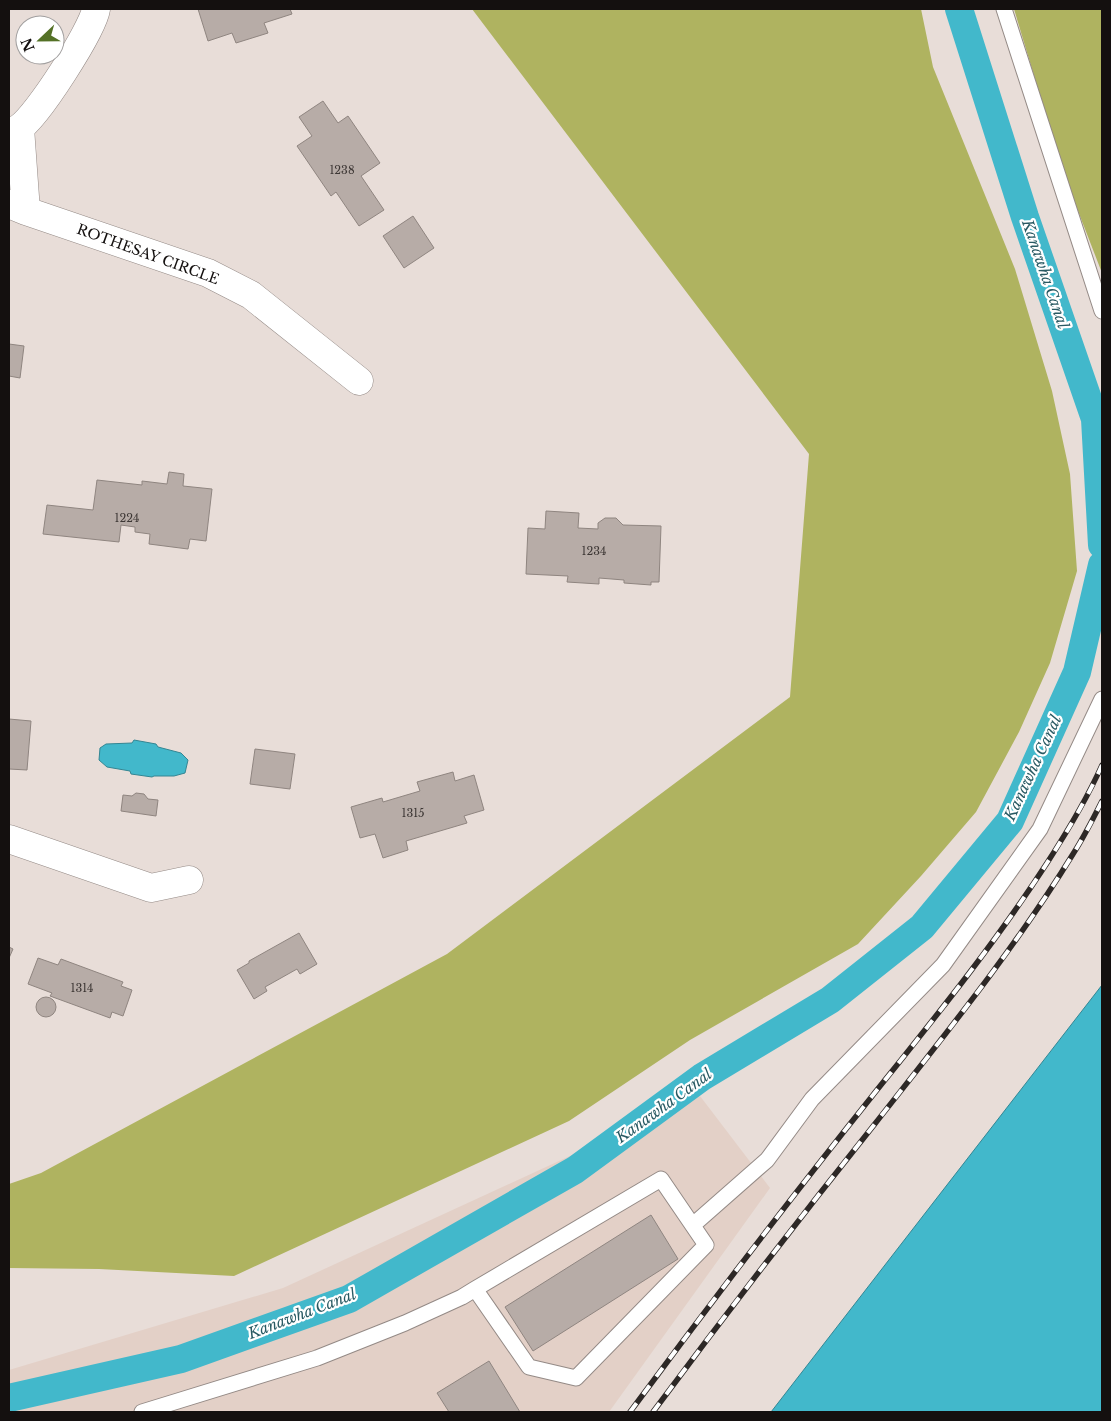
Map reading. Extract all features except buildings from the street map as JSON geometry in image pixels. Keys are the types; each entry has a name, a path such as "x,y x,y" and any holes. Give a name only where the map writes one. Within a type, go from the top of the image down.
{"street":[{"name":"ROTHESAY CIRCLE","path":"96,9 83,39 47,96 14,131 17,207 208,273 234,286 251,295 360,381"},
{"path":"9,839 151,888 189,880"}],"lane":[{"path":"1004,9 1102,311"},
{"path":"693,1225 767,1160 812,1099 943,965 1040,829 1102,698"},
{"path":"142,1412 317,1358 405,1323 462,1297 475,1289 661,1179 706,1246 576,1378 529,1367 475,1289"}],"shaded area":[{"path":"700,1096 770,1188 609,1412 9,1412 9,1370 283,1288"}],"green space":[{"path":"472,9 921,9 933,67 1015,269 1052,391 1070,474 1077,571 1050,663 1019,732 976,812 921,876 858,944 690,1040 569,1121 234,1276 99,1269 9,1268 9,1184 41,1173 447,954 790,697 809,454"},
{"path":"1014,9 1102,9 1102,273 1063,172"}],"water":[{"path":"134,740 156,744 158,747 181,753 188,760 185,773 174,776 152,777 131,774 130,771 107,767 99,760 100,748 106,744 132,743"},
{"path":"1102,985 1102,1412 771,1412"}],"waterway":[{"name":"Kanawha Canal","path":"959,9 1025,217 1095,419 1102,545"},
{"name":"Kanawha Canal","path":"9,1398 181,1359 349,1299 575,1170 702,1077 830,1000 922,927 1010,821 1077,672 1102,565"}],"railway":[{"path":"630,1412 780,1213 984,953 1027,893 1054,851 1083,803 1102,765"},
{"path":"653,1412 762,1267 952,1026 1002,959 1073,854 1102,801"}]}
